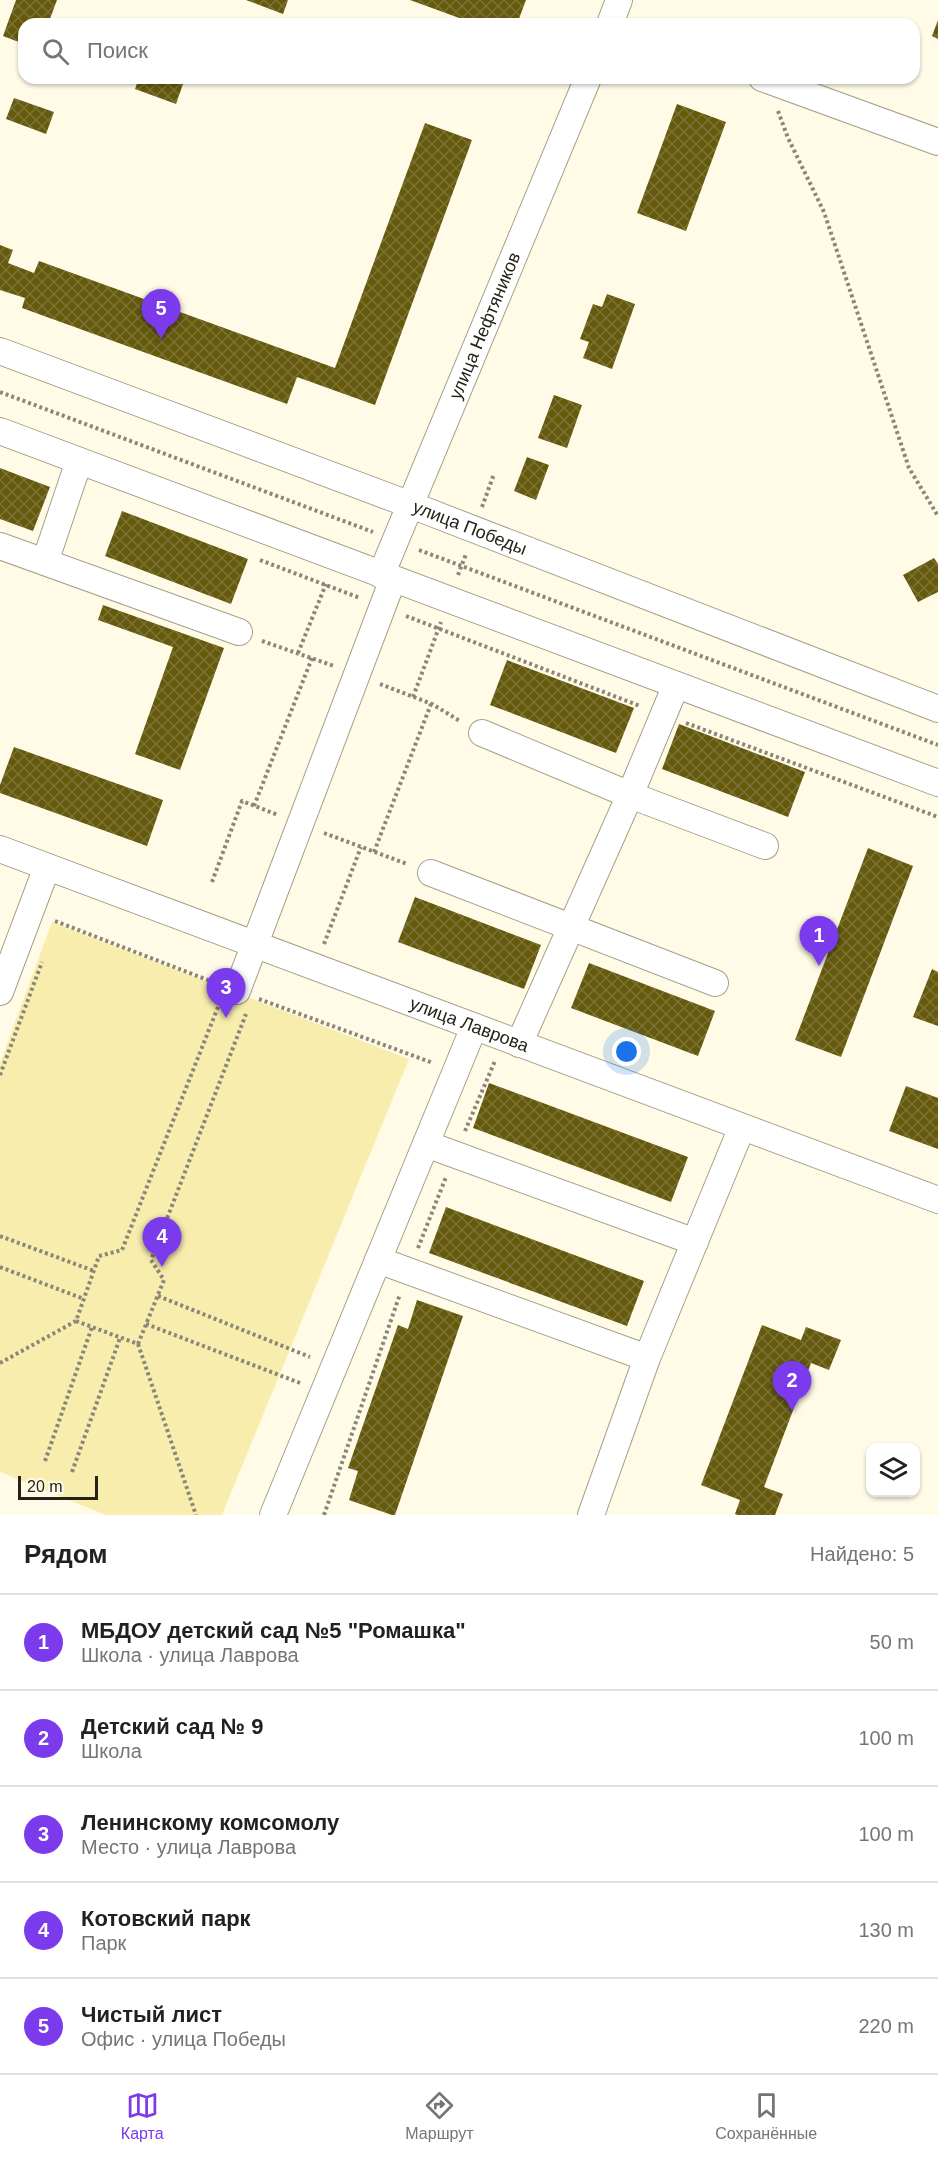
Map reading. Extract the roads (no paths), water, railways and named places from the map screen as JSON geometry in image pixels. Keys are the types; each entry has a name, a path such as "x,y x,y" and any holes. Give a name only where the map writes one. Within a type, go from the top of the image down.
{"street":[{"name":"улица Нефтяников","path":"236,999 254,944 382,607 396,541 586,84"},
{"path":"778,84 938,142"},
{"name":"улица Победы","path":"0,351 411,505 938,709"},
{"path":"0,432 938,783"},
{"path":"45,562 78,461"},
{"path":"0,546 238,632"},
{"path":"519,1044 630,795 676,685"},
{"path":"482,733 630,795 765,846"},
{"name":"улица Лаврова","path":"0,849 938,1200"},
{"path":"0,992 47,867"},
{"path":"431,873 715,983"},
{"path":"273,1515 474,1027"},
{"path":"591,1515 647,1358 742,1127"},
{"path":"426,1144 695,1242"},
{"path":"378,1260 647,1358"}],"place":[{"name":"Чистый лист","path":"161,339"},
{"name":"МБДОУ детский сад №5 \"Ромашка\"","path":"819,966"},
{"name":"Ленинскому комсомолу","path":"226,1018"},
{"name":"Котовский парк","path":"162,1267"},
{"name":"Детский сад № 9","path":"792,1411"}]}
